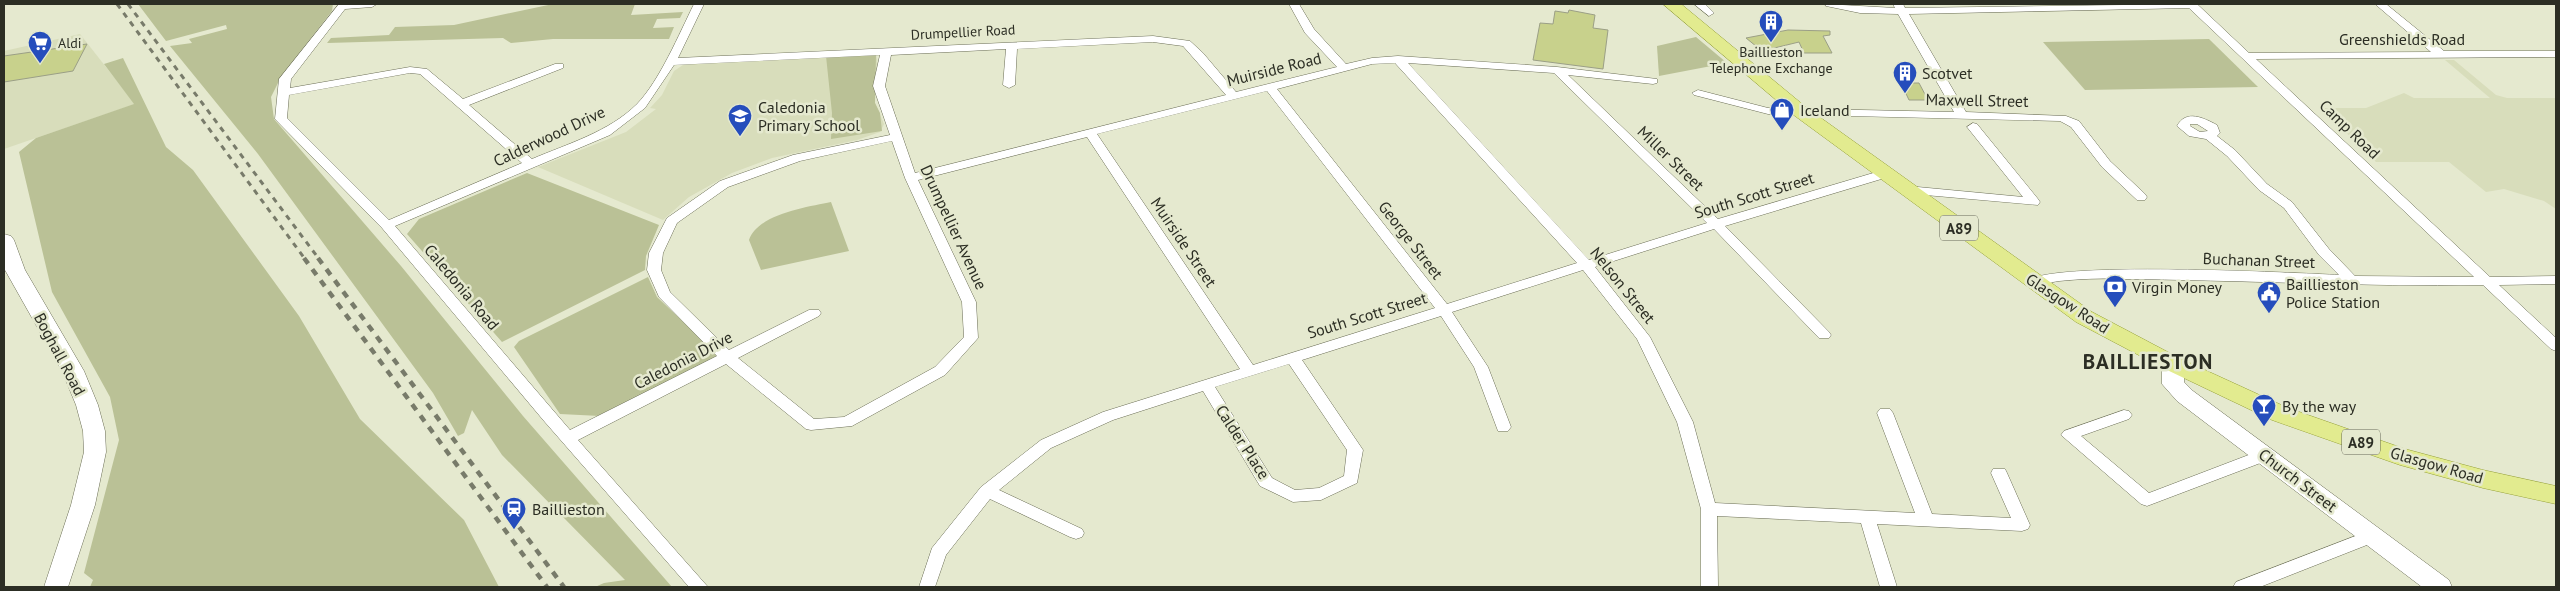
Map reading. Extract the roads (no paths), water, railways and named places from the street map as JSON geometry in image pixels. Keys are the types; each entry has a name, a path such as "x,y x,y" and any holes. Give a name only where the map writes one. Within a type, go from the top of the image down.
{"main road":[{"name":"Glasgow Road","path":"1671,4 1802,112 1906,190 2084,317 2173,364 2280,414 2383,450 2483,479 2556,496"}],"street":[{"path":"344,5 372,4"},
{"name":"Calderwood Drive","path":"387,225 606,132 641,106 671,62 699,4"},
{"path":"1294,4 1309,31 1344,68"},
{"path":"1700,4 1709,12"},
{"path":"1830,4 1860,10 1900,7 2192,5"},
{"path":"2380,4 2442,55"},
{"name":"Caledonia Road","path":"344,5 285,78 282,93 281,119 387,225 568,438 699,587"},
{"name":"Camp Road","path":"2192,5 2556,346"},
{"path":"1900,7 1962,116"},
{"name":"Drumpellier Road","path":"671,62 1153,39 1186,43 1199,55 1232,96"},
{"path":"1009,85 1012,45"},
{"name":"Drumpellier Avenue","path":"886,51 879,86 911,178 970,302 971,338 940,371 847,422 811,425 727,357 664,294 654,270 656,253 672,221 724,184 797,158 896,137"},
{"name":"Greenshields Road","path":"2248,56 2556,54"},
{"name":"Muirside Road","path":"911,178 1372,60 1398,59 1557,70 1654,81"},
{"name":"Nelson Street","path":"1398,59 1586,265 1643,337 1685,422 1709,509 1709,587"},
{"path":"461,104 559,66"},
{"path":"282,93 410,70 423,71 530,164"},
{"name":"Miller Street","path":"1557,70 1716,224 1824,335"},
{"name":"George Street","path":"1270,86 1444,310 1481,367 1503,427"},
{"name":"Maxwell Street","path":"1698,93 1768,111 2062,118 2075,124 2106,164 2141,197"},
{"path":"1906,190 2034,202 1973,127"},
{"name":"Muirside Street","path":"1090,132 1249,372"},
{"path":"2208,135 2231,153 2263,187 2288,205 2324,252 2353,281"},
{"name":"South Scott Street","path":"928,587 938,553 987,491 1046,444 1108,416 1716,224 1884,174"},
{"name":"Boghall Road","path":"4,240 15,270 73,371 87,405 94,432 95,452 83,505 56,587"},
{"name":"Buchanan Street","path":"2034,282 2057,277 2098,274 2258,276 2353,281 2556,280"},
{"name":"Caledonia Drive","path":"568,438 814,313"},
{"name":"Calder Place","path":"1206,385 1266,482 1293,496 1321,494 1351,479 1355,450 1292,357"},
{"name":"Church Street","path":"2173,364 2173,384 2185,396 2440,587"},
{"path":"1885,413 1926,520"},
{"path":"2124,415 2069,435 2147,500 2265,455"},
{"path":"1709,509 2022,525 1999,472"},
{"path":"987,491 1076,534"},
{"path":"1868,517 1888,587"},
{"path":"2242,587 2371,536"}],"railway":[{"path":"117,4 305,259"},
{"path":"128,4 319,259"},
{"path":"304,258 547,587"},
{"path":"318,258 564,587"}],"place":[{"name":"Baillieston Telephone Exchange","path":"1771,43"},
{"name":"Aldi","path":"40,64"},
{"name":"Scotvet","path":"1905,94"},
{"name":"Iceland","path":"1782,131"},
{"name":"Caledonia Primary School","path":"740,137"},
{"name":"Virgin Money","path":"2115,308"},
{"name":"Baillieston Police Station","path":"2269,314"},
{"name":"By the way","path":"2264,427"},
{"name":"Baillieston","path":"514,530"}],"district":[{"name":"BAILLIESTON","path":"2148,361"}]}
